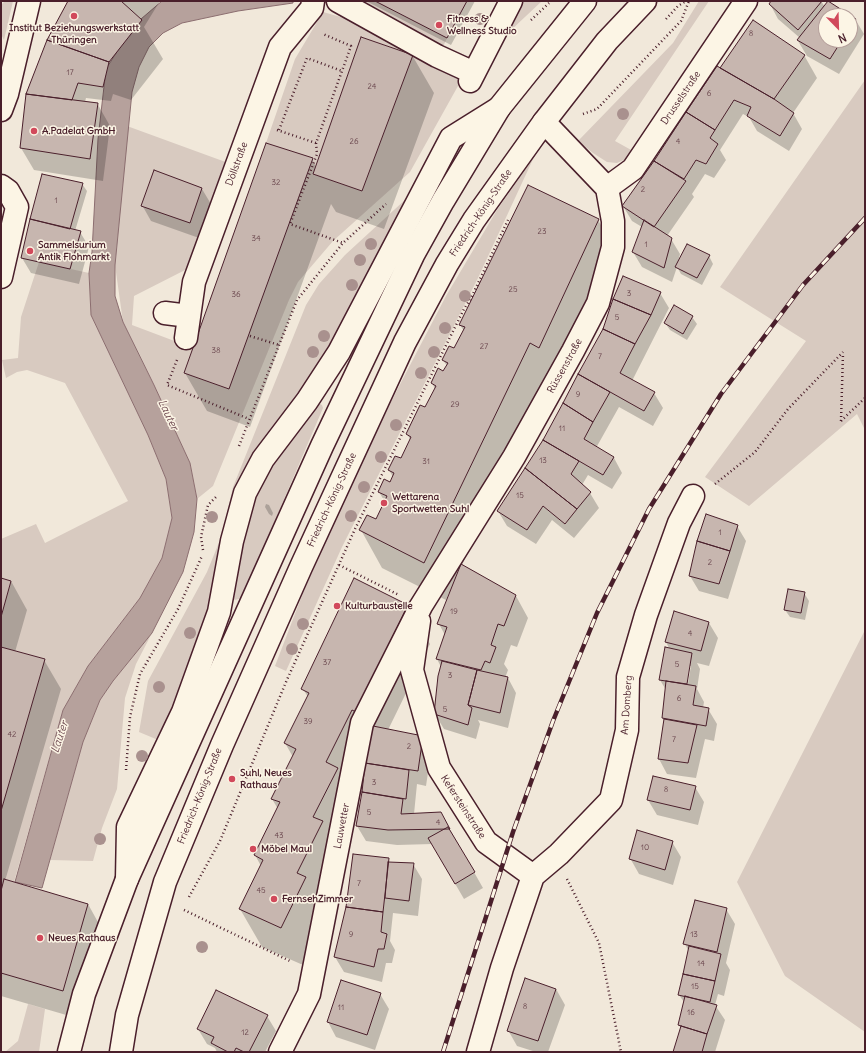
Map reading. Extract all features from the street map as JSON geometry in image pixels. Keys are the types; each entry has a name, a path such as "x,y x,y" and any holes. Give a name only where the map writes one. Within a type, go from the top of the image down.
{"street":[{"path":"3,94 29,1"},
{"name":"Döllstraße","path":"183,346 194,282 280,47 312,8 313,1"},
{"path":"338,1 438,56 472,77 511,1"},
{"path":"70,1052 84,994 127,879 322,446 413,256 443,201 499,108 585,1"},
{"name":"Friedrich-König-Straße","path":"121,1052 127,1015 165,882 222,745 298,574 405,342 447,264 474,220 544,122 607,41 645,1"},
{"name":"Drusselstraße","path":"607,188 633,169 746,1"},
{"path":"127,879 128,827 183,712 220,612 232,540 245,493 263,459 307,401 339,352 451,138 499,108"},
{"path":"544,122 607,188"},
{"path":"1,186 8,191 17,207 1,277"},
{"name":"Rüssenstraße","path":"421,606 514,457 574,351 598,303 613,247 613,221 607,188"},
{"path":"165,313 189,316"},
{"name":"Am Domberg","path":"533,876 559,854 611,800 627,730 628,677 646,616 679,523 693,496"},
{"name":"Kefersteinstraße","path":"421,606 412,670 438,768 486,842 533,876"},
{"name":"Lauwetter","path":"280,1052 309,994 362,723 421,606"},
{"path":"478,1052 502,968 533,876"}],"path":[{"path":"583,110 578,115 597,109 681,21 689,1"},
{"path":"299,24 351,46 316,143 317,154 290,224 342,243"},
{"path":"279,131 307,58 342,71"},
{"path":"252,122 316,143"},
{"path":"239,447 297,300 342,243 387,203"},
{"path":"181,918 189,898 220,841 286,682 339,565 456,324 471,298 509,217"},
{"path":"250,336 279,345"},
{"path":"183,346 167,385 249,419"},
{"path":"693,496 719,482 755,452 788,408 843,352 841,421 865,398"},
{"path":"126,761 130,717 140,674 178,609 204,552 201,537 208,505 218,495"},
{"path":"339,565 421,606"},
{"path":"559,854 563,874 576,894 599,944 621,1052"},
{"path":"184,910 314,973"}],"shaded area":[{"path":"5,1 13,1 4,40 1,34 1,5"},
{"path":"358,1 375,1 447,38 443,47"},
{"path":"522,1 542,1 509,32 507,29"},
{"path":"699,1 709,1 615,141 633,151 628,158 617,163 607,162 578,141 673,43"},
{"path":"323,12 355,21 463,77 410,172 333,241 298,282 289,300 213,486 197,499 190,463 123,322 115,265 127,126 231,164 189,268 134,296 132,325 193,348 184,373 228,389 312,158 266,143 295,59","holes":["361,37 413,55 362,191 313,174"]},
{"path":"865,80 865,430 857,414 749,506 705,477 806,341 720,287"},
{"path":"534,157 478,278 342,547 286,671 275,666 303,593 352,482 394,396 446,296 497,210"},
{"path":"407,198 329,350 274,431 213,609 163,742 139,732 148,681 207,572 222,535 233,487 306,305 319,284 345,255"},
{"path":"39,262 89,273 91,315 148,435 166,479 172,518 162,558 140,598 88,666 63,710 14,882 4,879 1,891 1,811 45,659 1,647 1,617 11,581 1,578 1,539 36,524 45,543 128,501 65,383 27,370 17,372 6,378 2,360 18,358 21,317"},
{"path":"317,402 322,405 323,408 242,598 235,600 232,599 247,515 261,478"},
{"path":"865,630 865,1032 785,976 737,882"},
{"path":"152,633 136,664 125,698 117,789 102,828 93,861 50,860 83,742 100,700 113,681"},
{"path":"28,1004 45,1009 39,1052 5,1052 18,1041"}],"water":[{"name":"Lauter","path":"162,1 293,1 293,3 238,11 182,23 163,33 149,47 139,67 132,92 115,265 115,296 123,322 190,463 197,499 194,532 183,572 152,633 113,681 100,700 83,742 42,888 15,882 63,710 88,666 140,598 162,558 172,518 166,479 148,435 91,315 89,273 92,252 98,139 106,69 134,25"}],"building":[{"path":"68,1 121,1 142,20 109,62 47,40"},
{"path":"375,1 467,1 447,38"},
{"path":"771,1 822,1 798,30 769,4"},
{"path":"828,1 839,8 822,8"},
{"path":"818,14 818,48 837,48 830,59 797,40"},
{"path":"753,20 805,55 774,99 720,68"},
{"path":"361,37 413,55 362,191 313,174"},
{"path":"47,40 109,62 103,87 78,83 72,100 26,94"},
{"path":"717,66 774,99 794,113 780,136 747,116 751,107 734,100 715,130 686,112"},
{"path":"26,94 98,103 90,159 20,148"},
{"path":"686,112 715,130 710,138 718,144 706,164 696,160 684,179 654,161"},
{"path":"266,143 313,158 229,389 184,373"},
{"path":"654,161 686,181 654,227 622,206"},
{"path":"154,170 202,188 190,223 141,206"},
{"path":"42,174 83,183 70,229 30,219"},
{"path":"528,185 599,219 539,348 530,343 424,563 359,530 367,515 376,519 387,496 378,492 384,479 390,482 394,473 388,470 395,456 401,458 411,437 406,434 420,405 425,407 436,386 431,383 438,368 443,371 448,363 442,360 449,346 454,348 465,327 459,325"},
{"path":"30,219 81,231 70,269 21,258"},
{"path":"644,220 672,238 664,268 632,252"},
{"path":"687,244 710,255 697,278 675,267"},
{"path":"623,276 661,292 651,315 613,299"},
{"path":"613,299 651,315 635,344 603,329"},
{"path":"674,305 693,316 683,334 664,323"},
{"path":"603,329 635,344 620,373 655,392 644,411 578,374"},
{"path":"578,374 610,392 593,422 563,403"},
{"path":"563,403 593,422 584,439 614,457 603,475 543,440"},
{"path":"543,440 579,461 571,474 591,492 577,509 525,468"},
{"path":"525,468 577,509 565,524 543,506 527,530 497,511"},
{"path":"706,514 738,525 730,551 697,541"},
{"path":"697,541 730,551 719,584 689,576"},
{"path":"461,564 516,595 504,626 498,624 491,645 496,647 490,663 485,661 481,670 436,659 447,627 437,624"},
{"path":"1,578 11,581 1,617"},
{"path":"354,578 408,605 356,712 352,710 326,762 338,768 313,817 323,821 297,873 306,877 281,928 239,909 263,860 254,855 280,802 271,799 296,749 284,743 309,693 301,689"},
{"path":"788,589 805,592 801,613 784,610"},
{"path":"674,611 709,622 701,651 665,642"},
{"path":"1,647 45,659 1,811"},
{"path":"665,647 692,653 687,684 659,680"},
{"path":"442,661 477,670 468,705 472,708 468,725 434,714 438,676"},
{"path":"477,670 508,677 500,713 468,705"},
{"path":"666,681 696,686 693,705 709,708 706,726 662,718"},
{"path":"664,719 697,725 688,763 658,759"},
{"path":"373,726 423,736 418,771 365,763"},
{"path":"365,763 409,770 406,799 362,792"},
{"path":"653,776 696,786 690,810 647,800"},
{"path":"362,792 403,799 401,814 441,812 450,829 388,830 356,826"},
{"path":"448,827 475,872 455,884 428,838"},
{"path":"637,830 673,841 665,870 629,859"},
{"path":"353,854 389,858 383,912 346,907"},
{"path":"388,862 414,863 409,901 385,898"},
{"name":"Neues Rathaus","path":"4,879 88,904 63,991 1,973 1,891"},
{"path":"695,900 727,908 717,952 683,944"},
{"path":"346,907 383,912 381,932 387,934 384,949 378,949 374,967 334,957"},
{"path":"689,946 721,954 715,981 683,974"},
{"path":"683,974 715,981 710,1002 678,995"},
{"path":"525,978 556,989 538,1041 507,1031"},
{"path":"341,980 381,993 367,1035 327,1022"},
{"path":"216,990 268,1015 249,1052 244,1052 236,1048 234,1052 228,1052 211,1043 214,1037 197,1029"},
{"path":"685,996 717,1005 707,1034 678,1025"},
{"path":"681,1026 707,1034 702,1052 673,1052"}],"railway":[{"path":"443,1052 513,832 553,721 597,613 649,509 721,394 803,285 865,218"}],"place":[{"name":"Institut Beziehungswerkstatt Thüringen","path":"74,16"},
{"name":"Fitness & Wellness Studio","path":"439,25"},
{"name":"A.Padelat GmbH","path":"34,131"},
{"name":"Sammelsurium Antik Flohmarkt","path":"30,251"},
{"name":"Wettarena Sportwetten Suhl","path":"384,503"},
{"name":"Kulturbaustelle","path":"337,606"},
{"name":"Suhl, Neues Rathaus","path":"232,779"},
{"name":"Möbel Maul","path":"253,849"},
{"name":"FernsehZimmer","path":"274,899"},
{"name":"Neues Rathaus","path":"40,938"}]}
